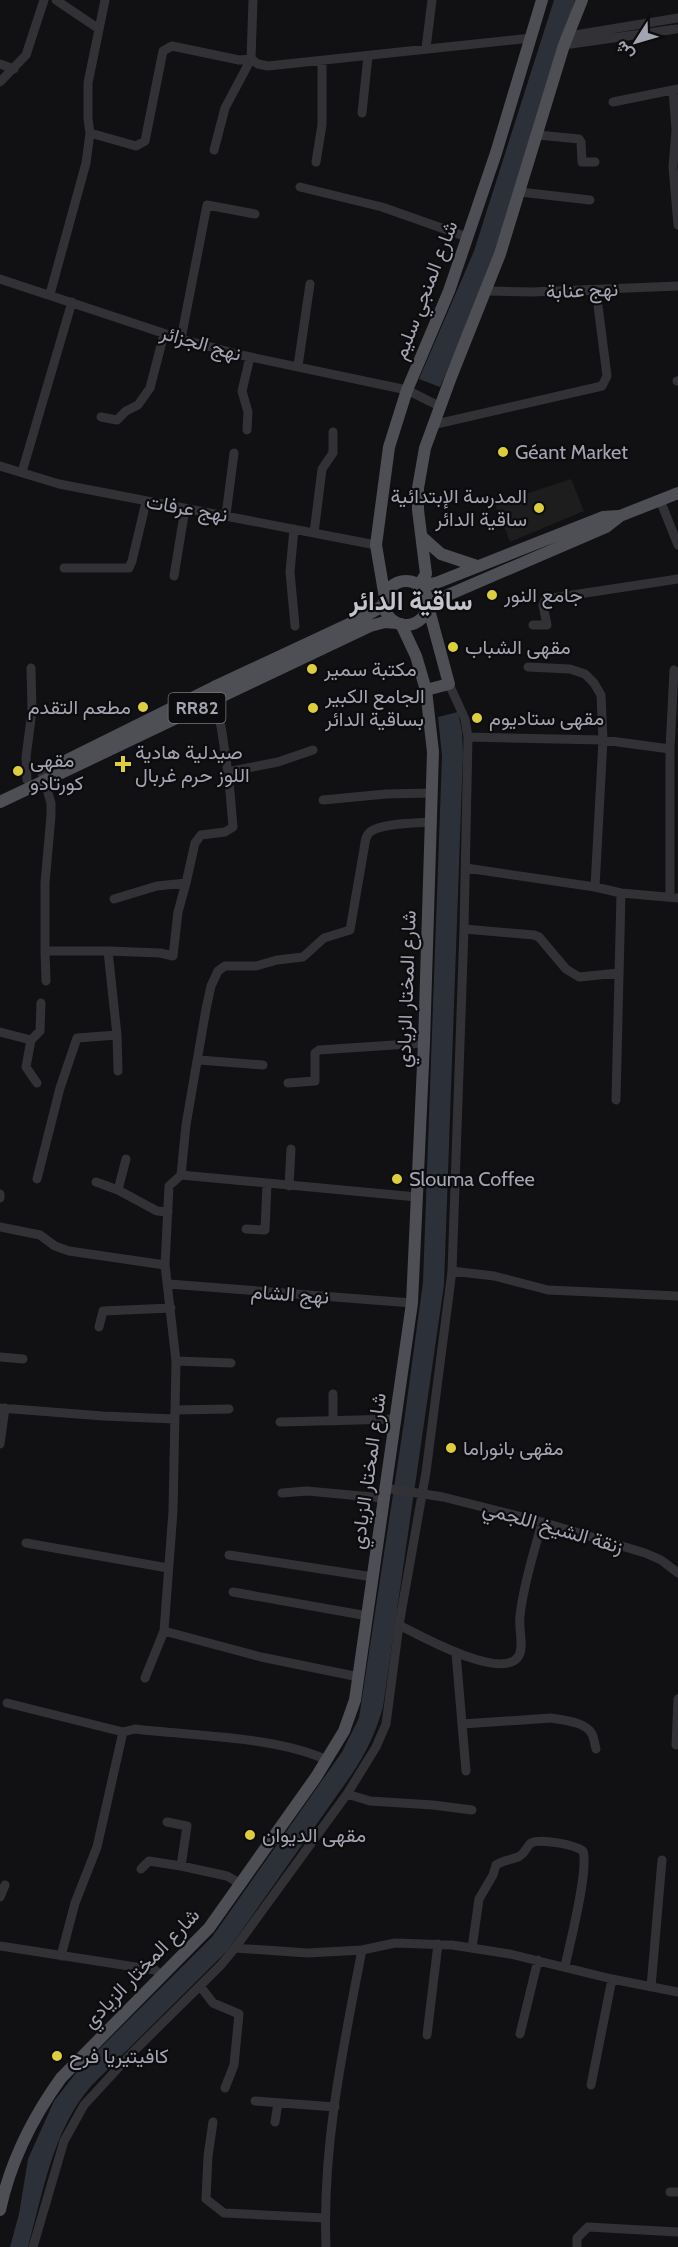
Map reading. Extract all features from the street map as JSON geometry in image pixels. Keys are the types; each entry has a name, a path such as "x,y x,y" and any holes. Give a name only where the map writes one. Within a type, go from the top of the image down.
{"main road":[{"name":"شارع المنجي سليم","path":"385,601 376,545 389,447 407,390 449,291 496,153 542,0"},
{"path":"426,690 449,684 427,595 420,585 426,574 418,488 425,448 439,406 487,291 567,40 582,0"},
{"name":"RR82","path":"215,693 370,626 385,622 411,625 421,620 428,606 606,527 620,516 678,493"},
{"name":"RR82","path":"0,802 43,777 362,618 385,601 390,588 398,582 409,581 420,585 436,583 603,517 620,516"},
{"path":"422,537 441,554 477,566"},
{"path":"385,601 387,614 399,624"},
{"name":"شارع المختار الزيادي","path":"0,2210 2,2190 37,2116 61,2078 209,1928 327,1760 350,1717 359,1677 412,1303 424,1043 433,752 426,690 416,656 399,624"},
{"name":"RR82","path":"0,794 27,780 43,777"}],"street":[{"path":"56,0 99,29"},
{"path":"50,294 86,164 90,133 88,83 105,0"},
{"path":"214,150 225,108 250,59 253,0"},
{"path":"426,48 432,0"},
{"path":"0,82 26,55 42,1"},
{"path":"567,40 678,18"},
{"path":"567,40 676,29"},
{"path":"90,133 136,146 145,141 162,51 172,46 239,60 250,59 268,66 531,38"},
{"path":"362,113 368,56"},
{"path":"316,162 322,125 321,61"},
{"path":"0,64 14,69"},
{"path":"613,102 676,90 673,167 678,225"},
{"path":"538,135 579,139 582,162 595,162"},
{"path":"300,187 382,207 467,237"},
{"path":"520,192 590,200"},
{"path":"182,339 207,206 255,214"},
{"name":"نهج الجزائر","path":"1,281 50,294 182,339 250,357 407,390 439,406"},
{"path":"298,366 310,284"},
{"name":"نهج عنابة","path":"487,291 596,290 678,286"},
{"path":"432,425 602,386 607,376 596,290"},
{"path":"22,472 72,302"},
{"path":"101,417 117,420 126,411 140,403 150,388 164,334"},
{"path":"247,430 248,412 242,391 250,357"},
{"path":"314,533 322,469 333,453 333,432"},
{"path":"226,515 234,453"},
{"name":"نهج عرفات","path":"0,466 59,484 376,545"},
{"path":"660,500 678,545"},
{"path":"64,568 129,568 146,502"},
{"path":"174,576 185,509"},
{"path":"294,529 290,572 295,626"},
{"path":"533,625 547,625 543,605 546,599 678,579"},
{"path":"528,667 570,669 585,674 601,694 603,740 595,887"},
{"path":"27,780 26,757 32,711 31,669"},
{"path":"466,868 674,898 670,749 674,670"},
{"path":"33,2247 64,2141 84,2105 235,1948 346,1794 376,1747 386,1724 399,1625 444,1343 452,1271 466,868 468,737 465,718 449,684"},
{"path":"45,951 160,953 173,956 177,912 195,843 201,835 225,832 233,827 221,722 215,693"},
{"path":"468,737 603,740 670,749"},
{"path":"227,772 278,762 313,750"},
{"path":"43,777 51,803 45,883 46,981"},
{"path":"323,800 432,793"},
{"path":"145,1678 164,1631 175,1466 176,1361 165,1265 170,1186 181,1175 186,1125 211,986 218,972 225,966 256,966 277,960 303,957 324,938 350,930 366,838 371,831 382,827 432,822"},
{"path":"114,898 157,886 186,883"},
{"path":"616,1100 621,892"},
{"path":"464,929 534,935 566,969 579,978 619,973"},
{"path":"108,951 117,1035 117,1071"},
{"path":"37,1083 27,1067 31,1040 40,1031 41,1003"},
{"path":"0,1032 31,1040"},
{"path":"37,1179 60,1088 77,1038 117,1035"},
{"path":"288,1083 315,1081 315,1053 319,1050 424,1043"},
{"path":"199,1060 263,1065"},
{"path":"289,1186 291,1149"},
{"path":"118,1190 126,1159"},
{"path":"181,1175 417,1197"},
{"path":"96,1182 118,1190 157,1211 168,1212"},
{"path":"246,1229 265,1230 267,1184"},
{"path":"0,1227 40,1235 55,1246 69,1251 165,1265"},
{"path":"452,1271 494,1276 548,1290 678,1296"},
{"name":"نهج الشام","path":"168,1284 412,1303"},
{"path":"99,1327 103,1311 171,1308"},
{"path":"0,1357 23,1359"},
{"path":"176,1361 231,1364"},
{"path":"333,1394 333,1421"},
{"path":"0,1444 3,1408 103,1416 175,1414 228,1408"},
{"path":"280,1422 396,1419"},
{"name":"زنقة الشيخ اللجمي","path":"282,1493 307,1491 422,1492 542,1522 653,1556 678,1573"},
{"path":"399,1625 456,1653 492,1663 514,1660 521,1649 519,1630 522,1598 542,1522"},
{"path":"26,1543 168,1568"},
{"path":"229,1555 373,1577"},
{"path":"233,1592 368,1616"},
{"path":"164,1631 261,1657 359,1677"},
{"path":"456,1653 466,1771"},
{"path":"676,1745 678,1699"},
{"path":"7,1703 123,1732 135,1729 270,1744 313,1754 327,1760"},
{"path":"462,1724 551,1718 587,1729 592,1734 596,1749"},
{"path":"61,1956 75,1903 97,1847 123,1732"},
{"path":"346,1794 370,1801 472,1810"},
{"path":"167,1822 187,1826 181,1866"},
{"path":"472,1948 479,1899 496,1865 520,1856 534,1842 575,1847 583,1851 584,1868 565,1966"},
{"path":"651,1987 662,1860"},
{"path":"141,1869 149,1861 227,1876 241,1884"},
{"path":"0,1897 5,1885"},
{"path":"235,1948 308,1953 362,1950 395,1943 438,1944 538,1960 612,1979 678,1992"},
{"path":"427,2035 438,1944"},
{"path":"0,1946 155,1970 163,1976"},
{"path":"326,2247 325,2218 334,2108 362,1950"},
{"path":"520,2034 538,1960"},
{"path":"591,2085 612,1979"},
{"path":"200,1986 213,2003 239,2014 234,2065 225,2088"},
{"path":"255,2101 334,2108"},
{"path":"275,2122 278,2103"},
{"path":"213,2122 208,2156 206,2199 224,2213 325,2218"},
{"path":"577,2247 577,2238 588,2227 678,2232"}],"shaded area":[{"path":"554,0 575,0 494,258 440,387 419,379 474,251"},
{"name":"المدرسة الإبتدائية ساقية الدائر","path":"571,479 584,511 510,542 495,504"},
{"path":"458,712 463,754 444,1285 383,1707 374,1734 357,1766 228,1950 92,2085 79,2102 68,2121 51,2162 28,2247 10,2247 19,2214 28,2159 54,2101 79,2069 212,1937 342,1752 359,1718 423,1282 442,756 438,717"}],"place":[{"name":"Géant Market","path":"503,452"},
{"name":"المدرسة الإبتدائية ساقية الدائر","path":"539,508"},
{"name":"جامع النور","path":"492,595"},
{"name":"مقهى الشباب","path":"453,647"},
{"name":"مكتبة سمير","path":"312,669"},
{"name":"مطعم التقدم","path":"143,707"},
{"name":"الجامع الكبير بساقية الدائر","path":"313,708"},
{"name":"مقهى ستاديوم","path":"477,718"},
{"name":"صيدلية هادية اللوز حرم غربال","path":"123,764"},
{"name":"مقهى كورتادو","path":"18,771"},
{"name":"Slouma Coffee","path":"397,1179"},
{"name":"مقهى بانوراما","path":"451,1448"},
{"name":"مقهى الديوان","path":"250,1835"},
{"name":"كافيتيريا فرح","path":"57,2056"}],"district":[{"name":"ساقية الدائر","path":"411,601"}]}
